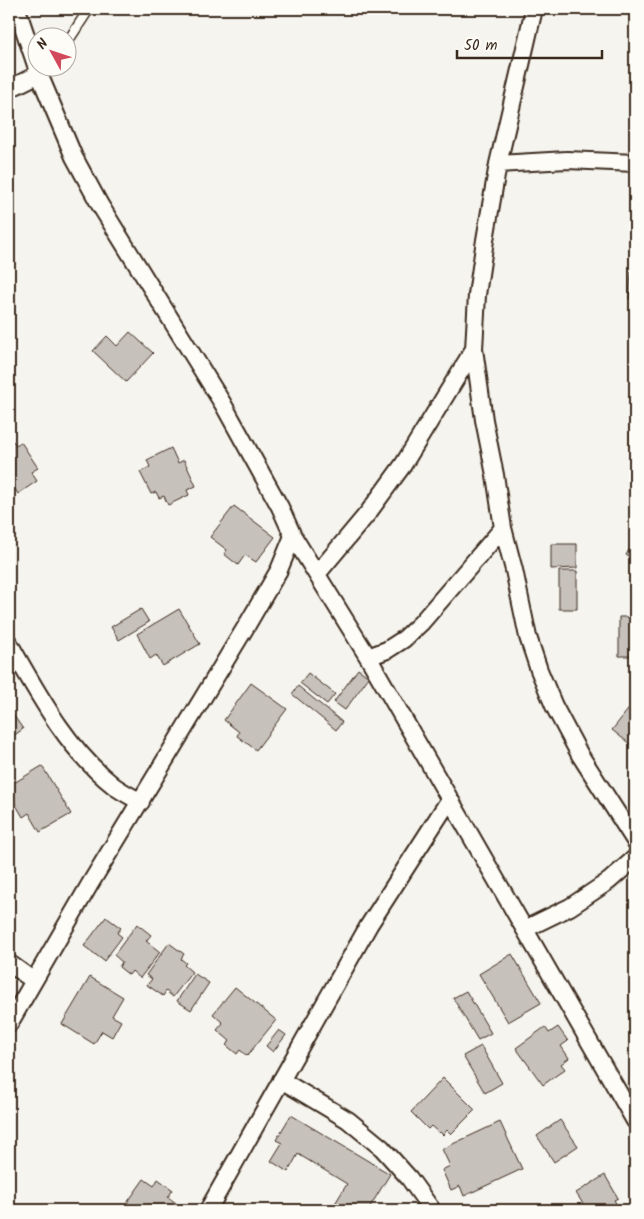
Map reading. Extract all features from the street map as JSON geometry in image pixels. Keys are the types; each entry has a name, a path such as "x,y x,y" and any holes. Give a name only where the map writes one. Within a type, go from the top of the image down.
{"street":[{"path":"17,9 28,36"},
{"path":"534,9 498,164 477,295 474,349 503,528 528,637 554,706 580,755 635,840"},
{"path":"9,89 29,78"},
{"path":"45,78 74,157 100,205 223,404 280,507 293,536 341,610 635,1121"},
{"path":"498,164 567,160 635,163"},
{"path":"316,574 368,513 403,465 474,349"},
{"path":"368,657 388,650 404,639 421,623 503,528"},
{"path":"9,1024 90,884 279,570 293,536"},
{"path":"9,643 38,695 61,730 90,764 115,787 141,802"},
{"path":"208,1210 369,925 450,799"},
{"path":"525,928 570,907 609,881 635,858"},
{"path":"9,964 34,981"},
{"path":"282,1080 348,1120 382,1148 410,1178 432,1210"}],"lane":[{"path":"77,28 89,9"}],"building":[{"path":"631,272 635,272 635,299 629,299"},
{"path":"130,332 153,353 126,382 93,351 107,336 117,346"},
{"path":"630,422 635,422 635,462 631,462"},
{"path":"13,441 16,445 21,442 38,468 31,472 37,481 18,494 12,484 9,486 9,443"},
{"path":"171,448 178,463 184,460 196,486 187,490 189,495 168,505 164,496 159,498 156,492 151,494 140,472 150,467 147,460"},
{"path":"234,506 275,537 256,562 245,555 238,565 224,554 227,550 210,537"},
{"path":"635,540 635,560 626,555"},
{"path":"551,544 577,544 577,568 551,569"},
{"path":"559,571 577,571 577,609 559,609"},
{"path":"141,609 149,622 119,640 111,627"},
{"path":"179,609 200,644 163,666 156,655 150,659 137,634"},
{"path":"619,617 635,617 635,656 619,656"},
{"path":"358,669 369,677 345,710 334,702"},
{"path":"308,673 335,694 327,704 300,683"},
{"path":"251,683 287,709 256,750 237,736 239,732 224,720"},
{"path":"298,686 342,722 336,730 292,694"},
{"path":"635,701 635,748 612,730"},
{"path":"9,709 23,729 9,739"},
{"path":"42,766 71,814 40,832 29,813 23,817 9,793 9,786"},
{"path":"106,917 121,928 117,933 122,937 104,961 84,946"},
{"path":"137,924 151,935 146,941 160,952 140,978 132,971 129,975 119,967 122,962 114,955"},
{"path":"169,943 184,954 181,959 186,963 184,965 192,972 173,997 166,991 163,996 147,985 152,979 146,975"},
{"path":"512,954 541,1003 508,1022 479,974"},
{"path":"195,974 209,983 191,1010 177,1001"},
{"path":"90,977 123,997 112,1016 121,1021 112,1037 102,1031 94,1044 62,1024"},
{"path":"235,987 276,1020 247,1056 240,1050 237,1054 226,1045 230,1041 217,1030 223,1023 213,1014"},
{"path":"466,991 491,1033 478,1040 453,998"},
{"path":"545,1027 549,1033 558,1027 568,1041 561,1046 569,1058 561,1064 565,1069 543,1085 516,1048"},
{"path":"279,1030 286,1035 273,1052 266,1046"},
{"path":"481,1046 502,1083 485,1093 463,1056"},
{"path":"443,1078 475,1110 451,1134 447,1130 443,1135 431,1126 428,1129 411,1112"},
{"path":"291,1115 390,1174 368,1210 331,1210 347,1184 298,1154 288,1172 271,1161 282,1143 276,1140"},
{"path":"560,1120 578,1146 554,1162 537,1136"},
{"path":"500,1122 522,1169 464,1196 460,1186 451,1190 442,1170 450,1166 442,1149"},
{"path":"605,1175 618,1198 614,1200 620,1210 587,1210 576,1193"},
{"path":"144,1179 154,1186 158,1179 173,1190 168,1197 176,1203 171,1210 132,1210 134,1208 127,1203"}]}
